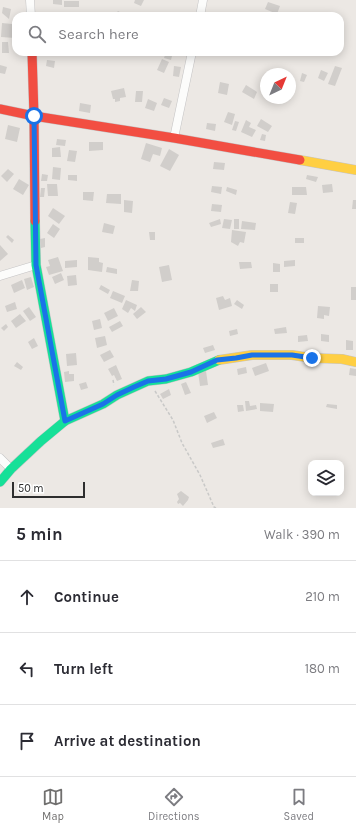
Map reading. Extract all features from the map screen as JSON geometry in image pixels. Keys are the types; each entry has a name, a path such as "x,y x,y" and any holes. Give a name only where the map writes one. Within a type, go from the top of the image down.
{"street":[{"path":"30,0 31,12"},
{"path":"201,12 203,0"},
{"path":"32,56 36,265 65,421"},
{"path":"174,138 191,56"},
{"path":"0,109 356,170"},
{"path":"0,276 36,265"},
{"path":"0,482 11,469 65,421 148,381 166,379 191,372 217,360 252,355 292,355 312,358 342,359 356,362"},
{"path":"0,458 11,469"}],"path":[{"path":"148,381 173,420 182,443 200,475 214,507 216,508"}],"building":[{"path":"53,0 62,0 62,5 53,4"},
{"path":"135,0 144,0 141,6 134,3"},
{"path":"64,1 79,1 79,7 64,7"},
{"path":"268,2 280,6 278,12 272,12 265,9"},
{"path":"3,7 11,9 9,19 2,13"},
{"path":"2,23 12,24 12,38 1,37"},
{"path":"2,42 8,42 9,53 2,53"},
{"path":"165,56 172,56 171,60 164,58"},
{"path":"162,59 169,62 164,73 157,70"},
{"path":"47,60 55,61 54,68 46,66"},
{"path":"0,65 7,67 5,74 0,73"},
{"path":"174,66 181,67 179,77 173,76"},
{"path":"335,66 342,68 335,86 328,84"},
{"path":"321,70 328,73 324,81 318,78"},
{"path":"302,73 307,75 304,82 300,81"},
{"path":"220,82 229,84 227,95 218,93"},
{"path":"246,85 257,92 254,99 242,92"},
{"path":"124,88 126,97 120,98 120,101 115,102 111,91"},
{"path":"136,91 143,91 142,102 135,102"},
{"path":"164,98 172,101 169,108 161,105"},
{"path":"148,99 157,103 154,111 145,108"},
{"path":"80,103 91,105 90,113 79,111"},
{"path":"228,112 235,114 232,125 224,122"},
{"path":"261,119 272,126 268,132 257,126"},
{"path":"246,120 251,123 249,127 256,130 252,137 241,132"},
{"path":"235,121 239,122 236,131 232,130"},
{"path":"207,123 216,124 215,131 206,129"},
{"path":"8,125 20,128 17,142 5,139"},
{"path":"262,134 266,135 265,141 260,140"},
{"path":"57,139 66,140 65,146 56,145"},
{"path":"89,142 103,142 103,150 89,151"},
{"path":"146,143 162,148 160,156 153,154 150,162 141,159"},
{"path":"60,147 61,157 52,157 52,148"},
{"path":"169,149 179,155 170,171 160,166"},
{"path":"69,150 77,151 75,162 67,161"},
{"path":"214,162 225,163 224,170 213,169"},
{"path":"53,167 61,168 60,180 52,179"},
{"path":"8,169 14,174 7,182 1,176"},
{"path":"42,174 48,175 47,181 41,181"},
{"path":"68,175 77,175 77,181 68,180"},
{"path":"307,175 318,177 316,182 306,179"},
{"path":"19,179 29,185 23,195 13,189"},
{"path":"47,184 57,184 58,196 48,196"},
{"path":"332,184 333,192 323,193 322,185"},
{"path":"212,186 222,187 221,194 211,192"},
{"path":"227,187 237,190 236,195 226,191"},
{"path":"292,187 306,187 307,195 292,195"},
{"path":"41,188 45,188 44,197 40,197"},
{"path":"83,192 94,192 93,201 83,200"},
{"path":"107,194 121,194 121,204 106,203"},
{"path":"124,200 133,201 132,213 124,212"},
{"path":"353,200 356,200 356,209 352,209"},
{"path":"290,202 297,203 295,214 288,213"},
{"path":"212,204 222,205 221,212 211,211"},
{"path":"53,208 65,216 59,224 48,216"},
{"path":"220,219 221,224 211,227 209,223"},
{"path":"224,219 232,220 230,229 222,228"},
{"path":"234,219 239,219 239,229 234,229"},
{"path":"242,221 256,223 255,230 241,229"},
{"path":"104,223 115,226 113,234 102,232"},
{"path":"53,224 60,229 54,238 47,233"},
{"path":"232,230 246,232 244,243 240,242 238,246 231,242"},
{"path":"149,232 155,232 155,240 150,240"},
{"path":"8,235 14,240 12,243 6,237"},
{"path":"45,238 45,247 41,248 40,239"},
{"path":"295,238 304,238 304,243 295,243"},
{"path":"0,245 8,254 0,261"},
{"path":"58,257 63,271 49,275 46,267 50,266 48,260"},
{"path":"88,257 99,258 99,262 103,263 102,272 88,270"},
{"path":"77,260 77,267 65,268 65,261"},
{"path":"295,260 295,266 284,267 284,261"},
{"path":"239,262 251,262 252,268 240,269"},
{"path":"273,263 280,264 280,272 273,272"},
{"path":"169,265 172,280 162,282 159,267"},
{"path":"107,267 117,269 117,274 106,272"},
{"path":"61,273 64,280 55,284 52,277"},
{"path":"76,275 77,285 68,286 67,276"},
{"path":"31,277 34,287 27,290 24,279"},
{"path":"22,280 25,288 14,293 11,285"},
{"path":"132,280 139,281 138,291 130,291"},
{"path":"270,284 278,284 278,292 270,292"},
{"path":"101,285 110,290 108,294 99,289"},
{"path":"351,287 356,287 356,300 351,300"},
{"path":"113,291 125,296 122,303 110,298"},
{"path":"223,296 225,300 230,298 232,306 219,310 216,298"},
{"path":"126,300 137,305 135,311 131,308 128,313 122,309"},
{"path":"237,300 244,305 242,309 234,304"},
{"path":"15,302 17,309 7,312 5,306"},
{"path":"318,306 330,307 329,316 324,315 324,319 317,318"},
{"path":"29,307 36,317 30,321 23,311"},
{"path":"141,307 146,312 137,319 133,314"},
{"path":"114,308 118,316 108,321 104,313"},
{"path":"20,314 26,321 16,328 11,321"},
{"path":"100,319 102,328 94,330 92,321"},
{"path":"120,321 123,326 112,332 109,327"},
{"path":"6,324 8,327 4,331 1,328"},
{"path":"286,327 287,333 275,334 274,329"},
{"path":"237,329 238,334 230,336 229,331"},
{"path":"321,334 329,335 329,342 321,341"},
{"path":"307,335 308,341 298,342 298,336"},
{"path":"105,336 107,345 97,348 95,338"},
{"path":"34,338 38,346 32,349 28,342"},
{"path":"346,340 353,341 353,350 346,350"},
{"path":"213,345 215,350 205,353 203,348"},
{"path":"110,350 114,357 104,362 100,355"},
{"path":"76,353 77,365 67,366 66,354"},
{"path":"17,362 23,367 21,370 14,366"},
{"path":"266,363 269,371 255,376 252,368"},
{"path":"116,365 122,379 117,381 108,369"},
{"path":"246,367 247,373 238,375 237,369"},
{"path":"350,368 356,369 356,376 349,375"},
{"path":"69,371 69,374 74,374 74,381 65,382 64,372"},
{"path":"206,371 208,385 200,386 198,372"},
{"path":"86,382 88,388 81,390 79,384"},
{"path":"186,382 191,393 185,395 181,384"},
{"path":"169,389 171,395 163,399 160,394"},
{"path":"245,401 249,401 250,406 256,405 257,409 246,411"},
{"path":"260,403 274,404 273,412 260,411"},
{"path":"327,404 337,405 337,409 326,407"},
{"path":"237,405 243,405 244,411 238,412"},
{"path":"214,412 217,418 207,423 204,416"},
{"path":"223,439 225,445 213,448 211,443"},
{"path":"181,491 189,497 183,506 177,502 179,499 177,494"}],"traffic: fast":[{"path":"35,221 36,265 65,421"},
{"path":"0,482 11,469 65,421 148,381 166,379 191,372 219,360"}],"traffic: slow":[{"path":"300,160 356,170"},
{"path":"219,360 252,355 292,355 312,358 342,359 356,362"}],"traffic: jam":[{"path":"32,56 35,221"},
{"path":"0,109 34,116 300,160"}],"route":[{"path":"34,116 36,265 65,421 83,414 117,395 148,381 166,379 191,372 217,360 252,355 292,355 312,358"}]}
